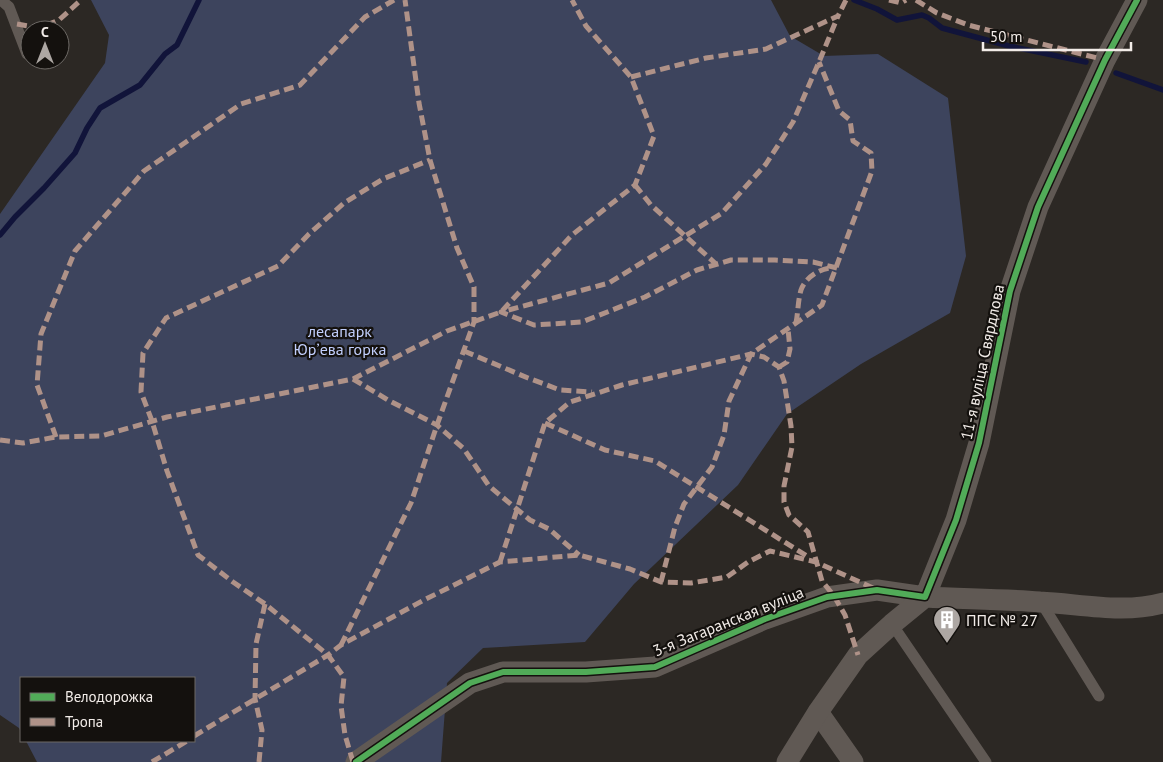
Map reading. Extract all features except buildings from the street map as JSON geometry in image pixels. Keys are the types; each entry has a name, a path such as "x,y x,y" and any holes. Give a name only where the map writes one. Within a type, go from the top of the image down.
{"street":[{"name":"11-я вуліца Свярдлова","path":"925,597 956,520 979,442 1010,291 1038,207 1105,60 1137,0"},
{"name":"3-я Загаранская вуліца","path":"356,762 470,683 504,672 586,672 655,667 765,619 827,597 878,590 925,597 1041,602 1114,608 1150,607 1163,603"},
{"path":"787,762 818,712 858,655 925,597"},
{"path":"818,712 853,762"}],"lane":[{"path":"1,0 9,7 20,36"},
{"path":"1041,602 1099,696"},
{"path":"892,624 986,762"}],"green space":[{"name":"лесапарк Юрʼева горка","path":"91,0 771,0 790,36 824,56 878,54 948,98 966,256 950,313 861,364 787,414 738,485 634,584 585,642 483,648 447,683 441,762 37,762 27,742 195,742 195,677 20,677 20,730 0,715 0,214 105,63 109,35"}],"waterway":[{"path":"0,235 75,153 87,128 100,108 140,85 165,54 177,45 199,0"},
{"path":"854,0 877,9 897,20 922,15 942,28 1009,46 1086,62"},
{"path":"1116,73 1163,90"}],"marked path":[{"path":"17,24 39,28 59,20 81,0"},
{"path":"56,437 37,385 41,334 75,251 144,171 241,104 300,85 365,17 394,0"},
{"path":"341,645 411,503 474,322 474,287 457,248 430,160 419,103 405,0"},
{"path":"0,440 23,443 56,437 101,436 167,417 353,379 447,331 501,312 572,235 635,185 654,136 631,77 586,26 572,0"},
{"path":"631,77 706,58 766,49 838,16 846,0"},
{"path":"889,0 901,3 906,0"},
{"path":"916,0 937,13 968,25 1105,60"},
{"path":"837,268 813,262 731,260 697,270 645,297 582,322 534,325 501,312 609,283 722,213 766,164 793,122 838,16"},
{"path":"661,582 675,527 684,504 712,467 724,435 729,401 751,354 822,305 872,171 871,153 853,141 850,120 839,111 819,62"},
{"path":"353,762 345,735 341,706 344,677 328,655 265,604 198,555 167,471 141,392 143,353 166,318 278,266 309,234 344,203 383,179 430,160"},
{"path":"635,185 651,205 716,264"},
{"path":"796,323 799,298 803,286 814,274 827,268 832,268"},
{"path":"779,367 787,362 790,349 788,329"},
{"path":"464,351 560,390 592,392"},
{"path":"500,562 545,423 570,402 622,385 751,354 764,357 779,367 784,381 791,426 792,447 784,486 784,502 789,515 808,532 822,581 834,596 845,615 858,655"},
{"path":"353,379 388,400 437,425 464,449 489,486 530,520 549,529 579,555"},
{"path":"545,423 605,450 655,461 810,558"},
{"path":"195,735 328,655 341,645 500,562 579,555 630,569 661,582 691,583 727,577 748,562 770,551 816,562 875,589"},
{"path":"259,762 262,730 255,699 256,644 265,604"},
{"path":"152,762 185,742"}],"cycle path":[{"path":"356,762 470,683 503,672 586,672 655,667 765,619 827,597 877,590 925,597 956,520 979,443 1010,291 1038,207 1105,60 1137,0"}],"place":[{"name":"ППС № 27","path":"947,644"}]}
